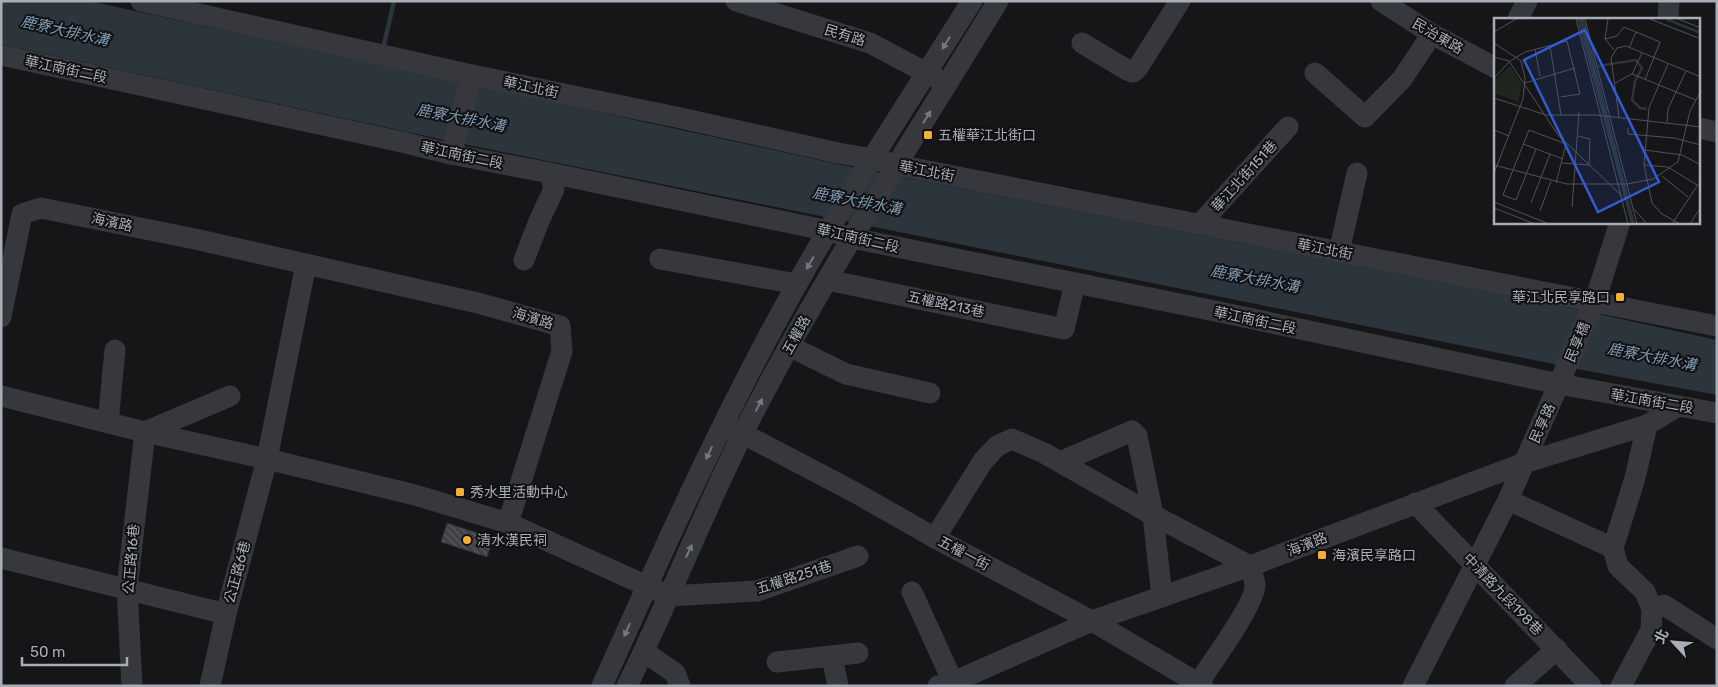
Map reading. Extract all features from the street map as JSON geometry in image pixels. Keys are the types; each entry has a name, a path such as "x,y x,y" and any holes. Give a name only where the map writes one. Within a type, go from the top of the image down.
{"street":[{"name":"華江北街","path":"141,1 472,78 676,116 838,153 894,169 1200,224 1717,326"},
{"name":"民有路","path":"736,1 870,43 927,74 948,83"},
{"name":"五權路","path":"602,686 723,424 797,284 972,1"},
{"name":"五權路","path":"627,686 743,434 790,346 827,280 998,1"},
{"path":"1082,43 1133,72 1137,69 1180,1"},
{"name":"民治東路","path":"1381,1 1432,34 1494,65"},
{"path":"1518,18 1527,1"},
{"path":"1668,18 1669,1"},
{"path":"1315,73 1365,117 1402,79 1432,34"},
{"name":"華江南街二段","path":"1,55 402,142 453,150 550,173 832,226 1074,283 1559,384 1717,413"},
{"path":"453,150 472,78"},
{"name":"華江北街151巷","path":"1200,224 1288,127"},
{"path":"1700,128 1717,132"},
{"path":"524,260 554,189 550,173"},
{"path":"1340,252 1357,173"},
{"name":"海濱路","path":"1,317 22,214 41,208 195,239 478,303 560,326 562,351 508,523"},
{"path":"1595,301 1619,224"},
{"path":"660,258 797,284"},
{"path":"267,459 306,264"},
{"name":"五權路213巷","path":"827,280 1064,329 1074,283"},
{"name":"民享橋","path":"1559,384 1595,301"},
{"path":"790,346 846,374 930,393"},
{"path":"108,422 115,350"},
{"name":"民享路","path":"1413,686 1508,500 1559,384"},
{"path":"1,396 145,432 415,495 508,523 669,596"},
{"path":"145,432 230,396"},
{"name":"海濱路","path":"949,685 1092,621 1250,566 1524,463 1647,425 1678,406"},
{"name":"五權一街","path":"723,424 856,493 935,538 1092,621 1199,685"},
{"path":"1621,686 1651,630 1652,609 1645,592 1618,566 1613,548 1636,478 1647,425"},
{"path":"1060,462 1132,431 1137,436 1153,515 1162,596"},
{"name":"公正路16巷","path":"132,686 127,588 145,432"},
{"path":"935,538 983,460 997,446 1012,439 1044,453 1153,515 1250,566 1255,586 1251,598 1240,621 1199,685"},
{"name":"公正路6巷","path":"210,686 226,614 267,459"},
{"path":"1508,500 1613,548"},
{"name":"中清路九段198巷","path":"1415,503 1591,686"},
{"name":"五權路251巷","path":"669,596 758,591 858,556"},
{"path":"1,558 226,614"},
{"path":"912,592 949,685"},
{"path":"1652,609 1664,604 1717,639"},
{"path":"1515,686 1557,649"},
{"path":"644,652 675,673 680,686"},
{"path":"777,662 858,653"},
{"path":"832,657 838,686"}],"water":[{"name":"鹿寮大排水溝","path":"1,1 89,1 842,165 1557,305 1717,340 1717,395 1588,371 463,144 1,44"}],"building":[{"name":"清水漢民祠","path":"447,523 493,538 487,557 441,542"}],"waterway":[{"path":"383,49 394,1"}],"place":[{"name":"五權華江北街口","path":"928,135"},
{"name":"華江北民享路口","path":"1620,297"},
{"name":"秀水里活動中心","path":"460,492"},
{"name":"清水漢民祠","path":"467,540"},
{"name":"海濱民享路口","path":"1322,555"}]}
